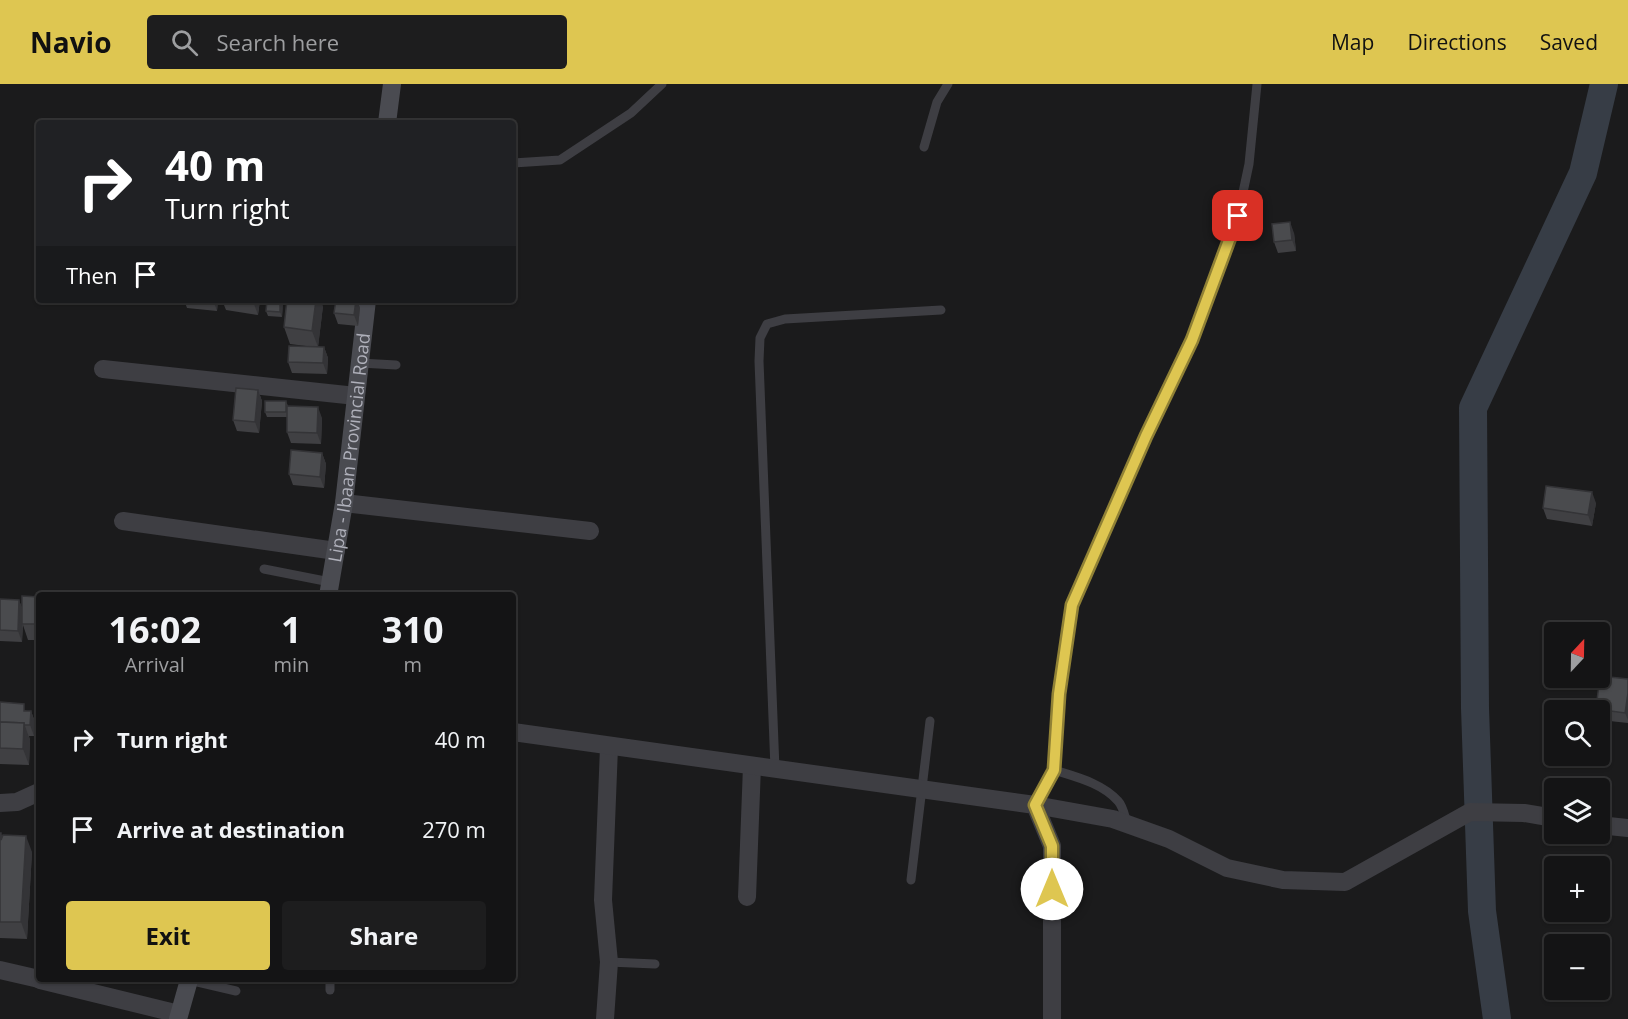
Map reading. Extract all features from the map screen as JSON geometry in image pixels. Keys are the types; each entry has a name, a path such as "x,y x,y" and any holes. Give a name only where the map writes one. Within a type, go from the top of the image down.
{"main road":[{"path":"387,120 392,84"},
{"name":"Lipa - Ibaan Provincial Road","path":"329,589 344,503 367,303"},
{"path":"178,1017 188,982"}],"street":[{"path":"103,369 356,396"},
{"path":"344,503 590,531"},
{"path":"123,520 336,551"},
{"path":"516,732 1035,805 1113,819 1169,839 1227,868 1283,880 1345,882 1470,812 1524,813 1544,816"},
{"path":"605,1019 609,962 603,908 609,747"},
{"path":"747,897 752,766"},
{"path":"0,803 17,802 36,793"},
{"path":"1035,805 1052,846 1052,1019"},
{"path":"1610,826 1628,828"},
{"path":"0,970 36,978"},
{"path":"51,982 178,1017"}],"lane":[{"path":"516,164 560,160 631,112 662,84"},
{"path":"924,147 937,102 948,84"},
{"path":"1035,805 1054,770 1059,694 1072,605 1146,436 1192,340 1238,216 1249,164 1257,84"},
{"path":"775,769 760,338 767,324 785,319 941,310"},
{"path":"360,363 396,365"},
{"path":"264,569 329,589"},
{"path":"911,880 930,720"},
{"path":"1054,770 1089,781 1120,802 1127,824"},
{"path":"609,962 655,964"},
{"path":"198,982 236,990"},
{"path":"330,982 330,990"}],"building":[{"path":"1290,222 1292,240 1274,242 1272,224"},
{"path":"267,303 280,303 280,312 266,311"},
{"path":"287,303 316,303 312,331 284,327"},
{"path":"336,303 356,303 354,315 334,313"},
{"path":"289,346 324,347 323,363 288,362"},
{"path":"236,388 258,390 255,422 233,420"},
{"path":"265,401 286,401 286,412 265,412"},
{"path":"287,406 318,407 317,433 287,432"},
{"path":"291,450 322,453 320,477 289,474"},
{"path":"1546,486 1592,492 1588,515 1543,508"},
{"path":"22,596 36,597 36,624 22,624"},
{"path":"0,599 19,600 18,631 0,630"},
{"path":"1610,677 1628,679 1625,713 1610,711 1610,700 1597,700 1599,688 1610,688"},
{"path":"0,702 24,704 24,711 31,711 30,725 0,722"},
{"path":"0,722 24,723 23,749 0,748"},
{"path":"0,833 1,840 3,835 26,836 21,922 0,922"}],"waterway":[{"path":"1497,1019 1482,911 1475,708 1473,408 1583,173 1604,84"}],"route":[{"path":"1052,889 1052,846 1035,805 1054,770 1059,694 1072,605 1146,436 1192,340 1238,216"}]}
